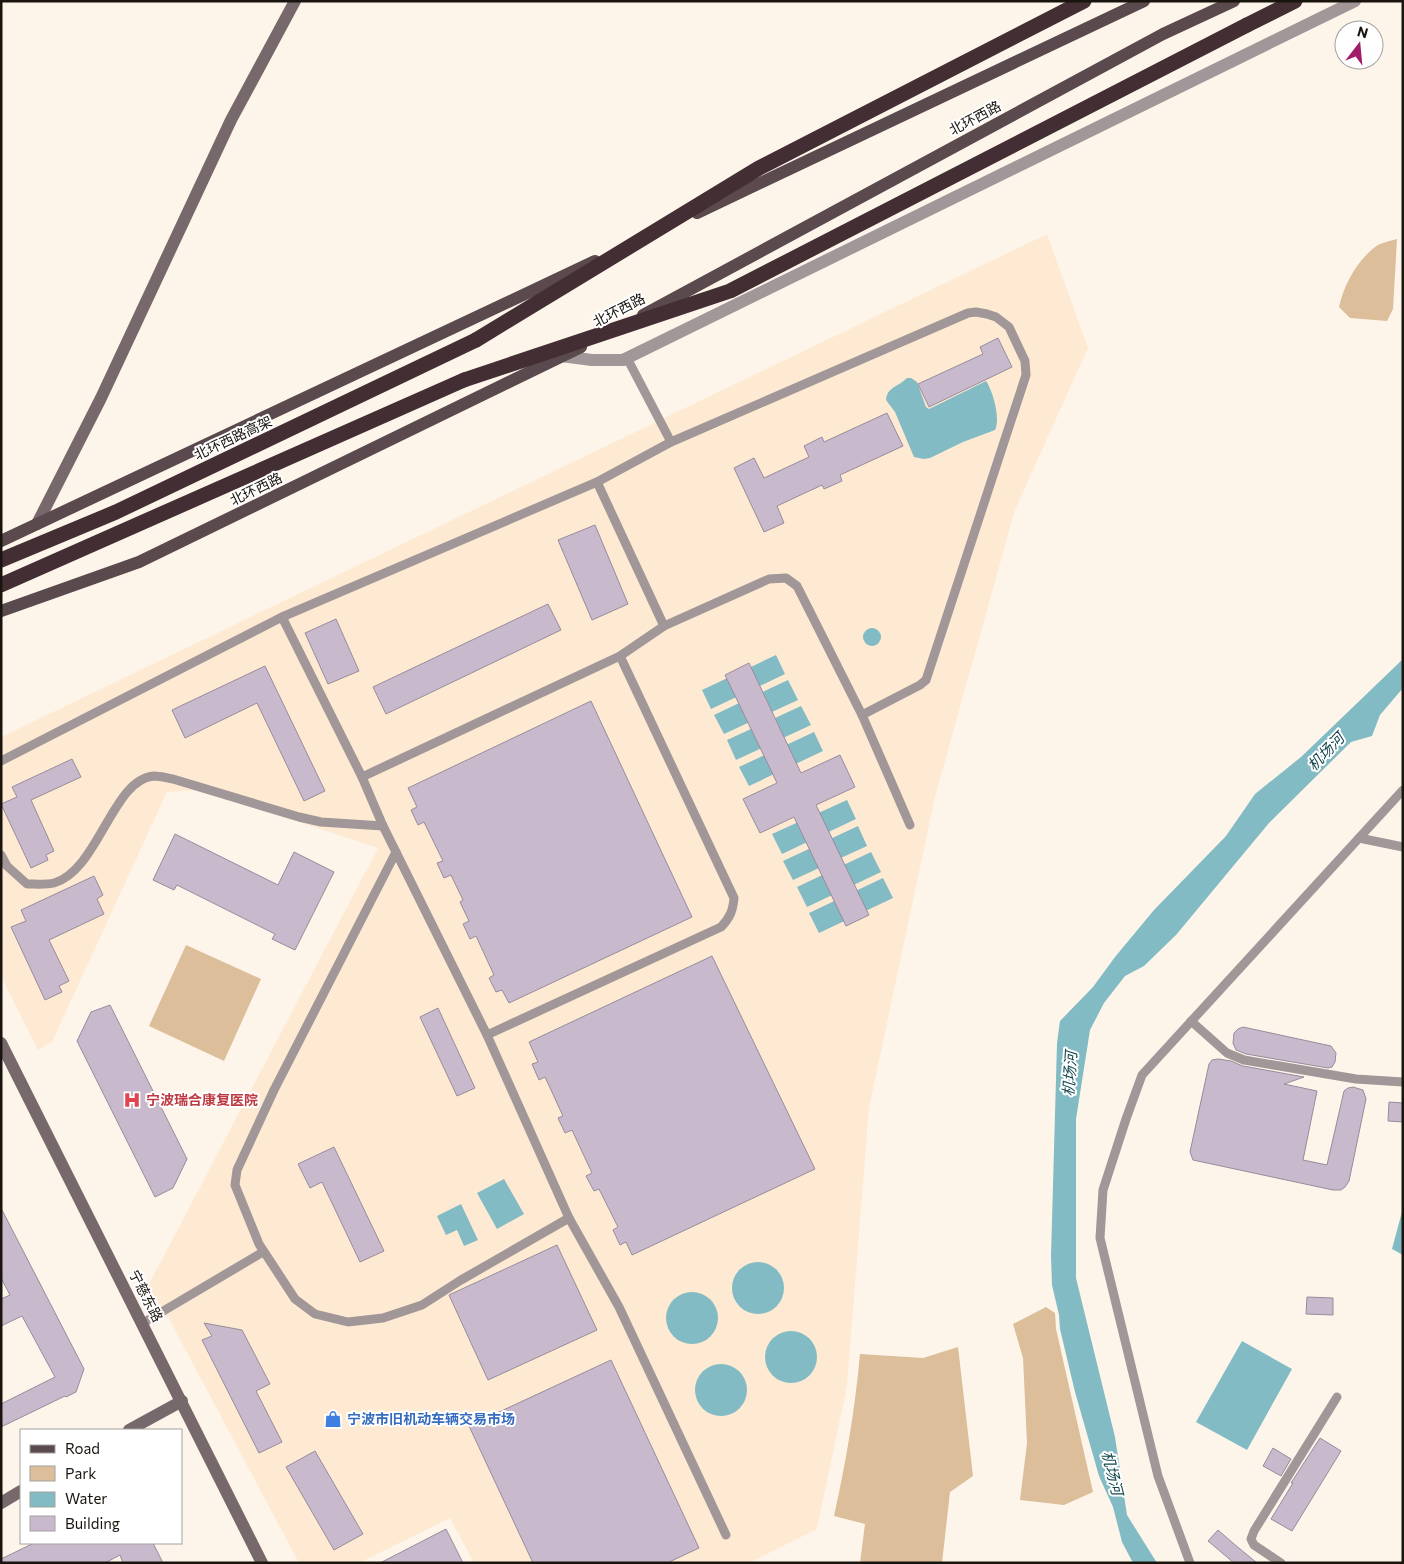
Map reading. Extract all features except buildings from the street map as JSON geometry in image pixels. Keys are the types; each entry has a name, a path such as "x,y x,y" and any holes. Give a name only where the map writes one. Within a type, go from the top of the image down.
{"highway":[{"name":"北环西路高架","path":"1,560 116,512 476,340 759,168 1084,1"},
{"path":"1,585 464,380 730,291 1295,1"}],"main road":[{"path":"1,541 1144,1"},
{"name":"北环西路","path":"1,611 139,562 627,324 1163,34 1234,1"}],"street":[{"path":"37,524 101,398 231,120 295,1"},
{"path":"561,356 592,360 623,360 1355,1"},
{"name":"宁慈东路","path":"1,1043 262,1563"},
{"path":"131,1429 182,1401"},
{"path":"1,1503 20,1492"}],"lane":[{"path":"1,761 282,617 597,482 671,442 968,314 976,312 987,314 996,317 1009,327 1025,361 1026,375 926,680 920,685 862,714"},
{"path":"627,358 671,442"},
{"path":"597,482 664,626"},
{"path":"362,777 620,656 664,626 769,580 786,578 797,586 862,714 910,825"},
{"path":"282,617 487,1035 570,1218 619,1307 726,1535"},
{"path":"487,1035 721,927 729,920 734,898 620,656"},
{"path":"1,855 7,866 27,884 53,883 62,879 84,861 126,792 138,781 153,776 173,779 321,822 384,826"},
{"path":"1190,1563 1158,1476 1100,1238 1103,1190 1142,1074 1403,790"},
{"path":"1359,838 1403,847"},
{"path":"396,852 274,1090 237,1170 235,1185 263,1252 294,1299 314,1314 348,1322 383,1318 422,1305 461,1280 570,1218"},
{"path":"1191,1021 1227,1053 1244,1060 1356,1079 1403,1082"},
{"path":"143,1323 263,1252"},
{"path":"1281,1563 1254,1545 1251,1539 1254,1531 1337,1397"}],"shaded area":[{"path":"1047,234 1088,348 1015,510 935,797 869,1108 847,1386 817,1529 749,1563 474,1563 450,1518 359,1563 299,1563 168,1317 148,1286 378,848 200,790 167,792 52,1042 38,1050 1,977 1,737"}],"green space":[{"path":"1397,239 1393,309 1387,321 1350,318 1339,307 1344,290 1352,274 1375,247"},
{"path":"186,945 261,979 224,1061 149,1026"},
{"path":"1046,1307 1055,1313 1056,1329 1093,1492 1064,1505 1020,1500 1027,1443 1023,1358 1013,1324"},
{"path":"958,1347 973,1476 950,1492 942,1563 860,1563 865,1524 834,1516 850,1435 860,1354 923,1358"}],"water":[{"path":"907,378 917,382 926,407 929,409 986,381 995,406 997,425 995,430 963,442 930,458 914,457 895,412 886,400 888,392"},
{"path":"872,628 878,631 881,637 878,643 872,646 866,643 863,637 866,631"},
{"path":"776,655 785,674 711,709 702,690"},
{"name":"机场河","path":"1403,659 1403,688 1380,715 1372,736 1351,742 1269,823 1176,935 1144,966 1125,976 1104,1003 1090,1030 1076,1119 1076,1278 1115,1437 1127,1515 1157,1563 1133,1563 1122,1542 1113,1507 1099,1476 1075,1392 1052,1285 1051,1256 1057,1043 1060,1021 1093,987 1154,910 1226,836 1255,794 1301,757"},
{"path":"788,680 798,700 724,734 714,715"},
{"path":"801,706 811,725 736,760 727,740"},
{"path":"814,732 823,751 749,786 739,767"},
{"path":"847,800 856,819 782,854 772,834"},
{"path":"858,826 867,846 793,880 783,861"},
{"path":"871,852 881,872 807,907 797,887"},
{"path":"883,878 893,898 819,933 809,913"},
{"path":"504,1179 524,1214 497,1229 477,1193"},
{"path":"461,1204 478,1240 464,1246 457,1230 446,1235 437,1216"},
{"path":"1403,1208 1403,1255 1392,1249"},
{"path":"758,1262 768,1264 776,1270 782,1278 784,1288 782,1298 776,1306 768,1312 758,1314 748,1312 740,1306 734,1298 732,1288 734,1278 740,1270 748,1264"},
{"path":"692,1292 702,1294 710,1300 716,1308 718,1318 716,1328 710,1336 702,1342 692,1344 682,1342 674,1336 668,1328 666,1318 668,1308 674,1300 682,1294"},
{"path":"791,1331 801,1333 809,1339 815,1347 817,1357 815,1367 809,1375 801,1381 791,1383 781,1381 773,1375 767,1367 765,1357 767,1347 773,1339 781,1333"},
{"path":"1242,1341 1292,1369 1247,1450 1196,1422"},
{"path":"721,1364 731,1366 739,1372 745,1380 747,1390 745,1400 739,1408 731,1414 721,1416 711,1414 703,1408 697,1400 695,1390 697,1380 703,1372 711,1366"}],"place":[{"name":"宁波瑞合康复医院","path":"132,1100"},
{"name":"宁波市旧机动车辆交易市场","path":"333,1419"}]}
